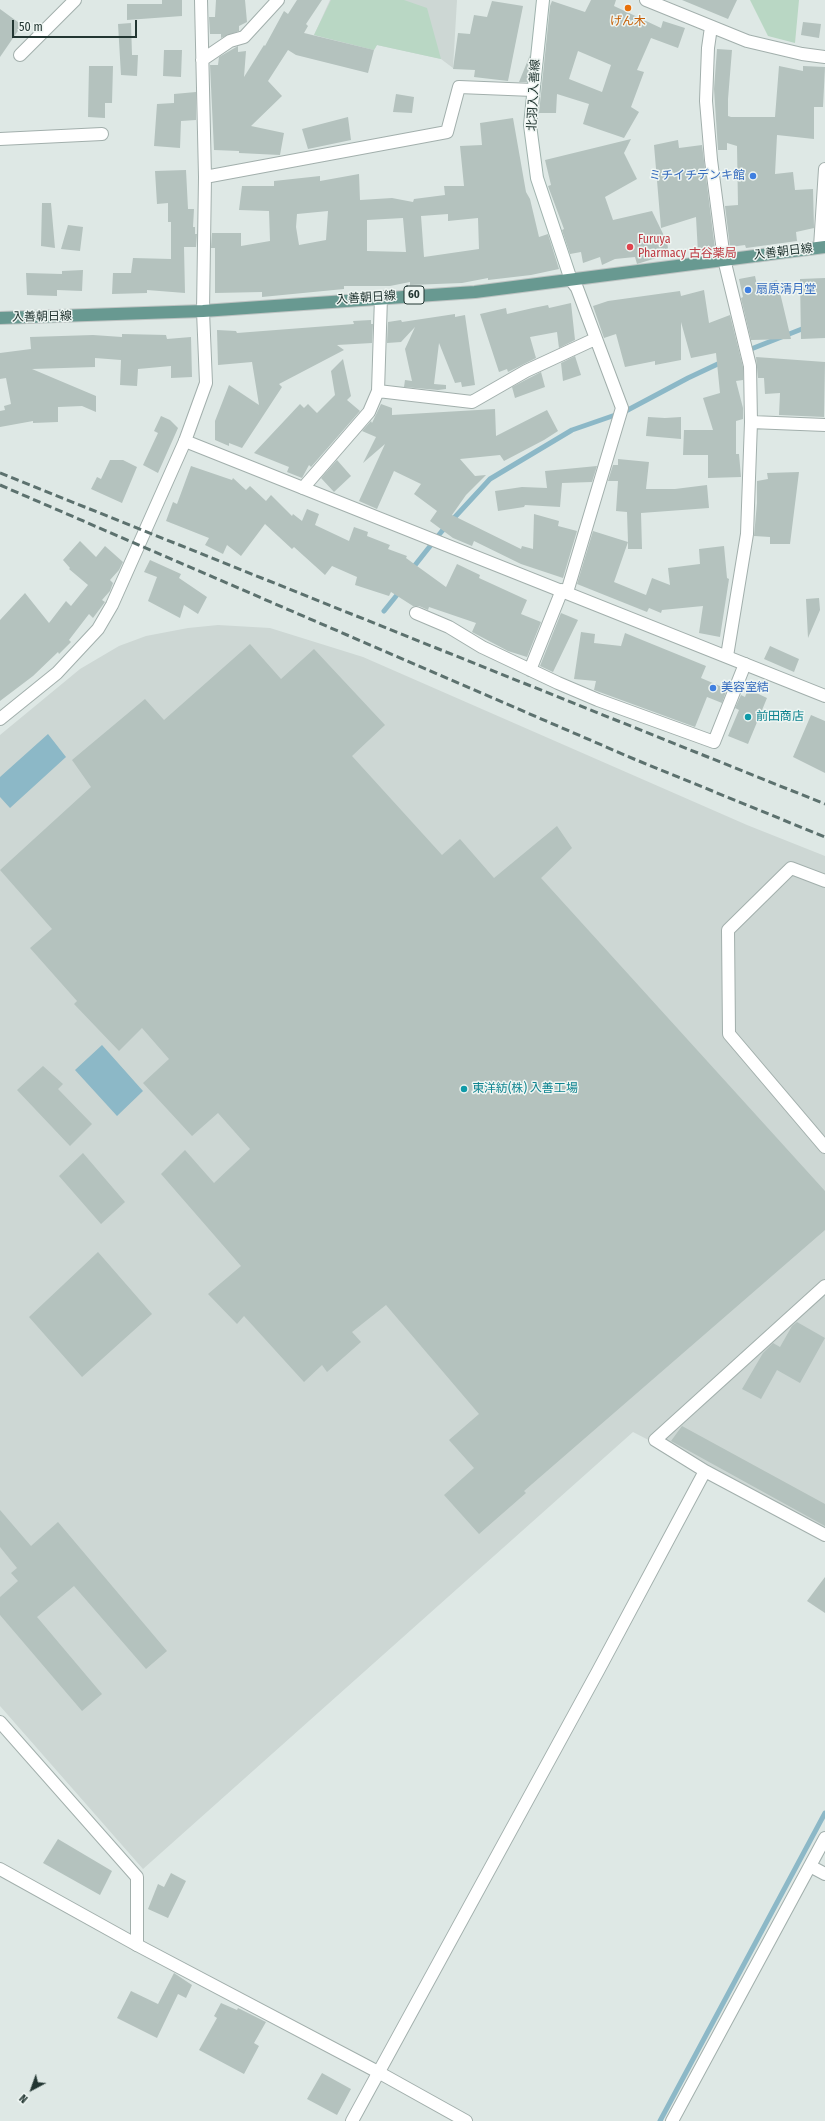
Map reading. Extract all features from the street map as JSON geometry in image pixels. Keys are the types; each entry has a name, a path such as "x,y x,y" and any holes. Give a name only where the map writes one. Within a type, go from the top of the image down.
{"main road":[{"name":"入善朝日線","path":"0,318 203,311 381,297 475,292 823,247"}],"street":[{"path":"20,55 75,0"},
{"path":"0,719 57,673 98,628 112,605 185,441 206,384 203,311 205,176 201,0"},
{"path":"202,60 230,41 244,37 278,0"},
{"name":"北羽入入善線","path":"530,670 565,591 622,408 577,288 571,280 536,178 530,125 543,0"},
{"path":"646,0 747,41 802,54 825,57"},
{"path":"711,26 706,101 716,209 724,259 750,366 751,422 747,534 726,656"},
{"path":"205,176 447,132 459,87 533,90"},
{"path":"0,138 102,134"},
{"path":"823,247 825,169"},
{"path":"303,488 369,412 378,391 381,297"},
{"path":"378,391 472,402 526,370 595,339"},
{"path":"751,422 825,424"},
{"path":"185,441 565,591 825,696"},
{"path":"416,613 449,627 482,647 530,670 598,700 714,742 745,664"},
{"path":"825,880 791,868 728,930 729,1034 825,1147"},
{"path":"825,1286 655,1440 705,1471 825,1535"},
{"path":"352,2121 598,1672 705,1471"},
{"path":"0,1722 137,1877 137,1945"},
{"path":"672,2121 825,1838"},
{"path":"810,1866 825,1874"},
{"path":"0,1870 137,1945 378,2072 466,2121"}],"shaded area":[{"path":"330,0 457,0 453,68 441,59 377,45 374,50 314,35"},
{"path":"218,625 270,628 363,657 747,825 825,856 825,1531 633,1432 143,1869 0,1706 0,735 80,669 119,646 146,636 188,628"}],"green space":[{"path":"331,0 404,0 427,8 441,59 377,45 374,50 314,35"},
{"path":"750,0 799,0 795,43 768,36"}],"water":[{"path":"48,734 66,757 10,808 0,797 0,777"},
{"path":"102,1045 143,1091 117,1116 75,1070"}],"building":[{"path":"162,0 182,0 182,16 127,20 127,4 162,4"},
{"path":"216,0 245,0 247,22 239,26 239,31 221,38 221,34 210,34 209,17 215,17"},
{"path":"297,0 322,0 306,24 308,26 304,33 374,50 368,73 296,55 288,50 268,81 282,96 251,126 284,133 280,155 214,150 210,65 218,65 219,57 238,46 238,52 246,51 244,77 264,45 265,46 284,11 288,14"},
{"path":"591,0 616,0 614,6 661,28 663,21 685,28 678,48 651,38 637,70 644,72 631,107 639,112 624,138 583,124 589,104 557,94 556,113 539,113 550,6 552,1 585,12","holes":["578,51 611,65 602,92 569,79"]},
{"path":"682,0 737,0 728,19"},
{"path":"492,1 523,6 508,81 474,77 475,70 453,69 458,33 470,34 474,15 487,17"},
{"path":"0,9 22,25 0,57"},
{"path":"803,22 821,24 819,38 801,35"},
{"path":"131,23 132,55 138,55 137,76 121,75 118,24"},
{"path":"717,49 732,50 728,99 728,116 731,117 775,117 779,66 803,71 803,66 825,67 823,107 814,107 814,139 777,135 775,174 793,172 795,190 813,189 814,228 796,232 797,241 746,248 745,245 730,247 725,206 738,205 737,146 727,143 727,150 718,150 714,89"},
{"path":"164,50 182,50 181,77 163,76"},
{"path":"530,55 527,82 519,82"},
{"path":"89,66 113,66 112,103 105,103 105,118 88,117"},
{"path":"196,92 196,120 181,121 180,148 154,146 157,104 174,103 174,94"},
{"path":"396,94 414,97 412,113 393,112"},
{"path":"348,117 351,140 308,149 302,129"},
{"path":"513,118 526,192 530,199 539,237 548,234 559,269 531,275 488,280 488,278 462,283 410,285 410,282 390,286 344,286 344,289 262,297 262,292 215,293 215,248 211,248 212,233 241,233 241,246 270,241 269,211 239,210 242,186 274,186 274,181 320,176 320,181 359,174 360,200 392,198 413,202 414,199 445,195 444,186 464,186 460,146 482,145 480,123","holes":["328,211 326,240 299,245 296,227 297,214","448,214 448,221 478,218 479,249 424,257 421,216","403,218 406,252 367,251 367,220"]},
{"path":"631,139 624,153 637,179 605,197 613,220 652,211 667,242 669,254 637,264 635,257 615,259 602,265 600,257 583,263 581,252 570,254 562,230 564,229 548,186 551,185 545,160"},
{"path":"678,140 679,148 702,145 715,249 712,251 698,253 696,217 661,228 654,145"},
{"path":"186,170 188,209 194,209 193,227 195,227 195,234 197,234 196,247 184,247 185,293 147,290 147,293 112,294 113,273 131,273 133,258 171,259 171,222 168,222 168,203 157,204 155,171"},
{"path":"42,203 51,203 55,248 41,246"},
{"path":"68,225 83,227 80,251 61,249"},
{"path":"83,270 82,291 57,290 57,296 27,295 26,273 62,274 62,271"},
{"path":"755,276 757,285 777,280 791,339 751,340 741,298 743,297 739,279"},
{"path":"825,278 825,338 801,339 800,279"},
{"path":"704,290 709,323 730,315 743,367 743,380 736,381 743,408 743,419 736,421 736,454 739,454 741,477 708,478 708,455 683,455 684,430 713,430 703,398 720,393 716,353 691,358 681,322 681,360 655,365 655,361 625,367 616,334 604,338 593,306 608,301 680,291 681,296"},
{"path":"571,303 575,340 559,348 557,332 530,337 536,358 508,372 507,369 499,372 480,314 506,308 507,314 548,305 549,308"},
{"path":"455,314 455,317 465,315 475,385 462,387 461,382 455,383 439,343 434,384 446,385 446,389 438,390 404,387 405,380 412,381 405,349 415,327 401,342 387,343 388,322 401,320 402,322"},
{"path":"371,320 371,324 373,324 372,343 337,345 344,350 279,384 282,387 242,448 229,443 229,446 215,440 215,421 229,385 259,405 252,362 218,365 217,330 236,331 237,333 354,324 353,321"},
{"path":"122,334 166,335 167,339 191,337 192,377 171,378 171,366 138,369 137,386 120,385 121,360 95,358 95,367 32,369 96,396 96,412 82,406 58,407 58,422 33,423 33,421 0,427 0,411 5,410 4,406 11,404 6,378 0,379 0,353 31,349 30,337 93,335 122,337"},
{"path":"575,356 581,375 563,381 561,363"},
{"path":"756,357 825,362 824,417 779,415 780,393 765,394 764,378 758,378"},
{"path":"343,359 351,396 347,400 360,411 311,467 309,465 302,478 287,472 289,467 254,453 300,404 304,408 308,404 317,413 335,395 331,371"},
{"path":"541,372 545,387 515,398 512,387"},
{"path":"381,404 392,408 392,415 495,409 496,436 547,410 558,431 544,440 504,461 500,455 460,459 475,476 486,475 466,495 452,515 521,549 522,546 533,549 534,514 559,521 558,526 577,531 563,578 521,564 474,541 472,546 453,538 430,521 437,511 414,494 421,484 394,471 377,509 359,501 385,444 363,463 376,437 362,431 371,421 372,423"},
{"path":"161,416 170,420 178,428 158,473 143,465 158,433 154,431"},
{"path":"648,417 681,417 681,439 646,436"},
{"path":"618,459 649,462 646,489 675,489 707,485 709,508 641,513 642,549 628,549 627,512 616,511 618,481 608,481 613,465 618,465"},
{"path":"110,460 123,460 137,467 122,503 91,489 97,477 101,479"},
{"path":"337,460 351,476 334,492 321,478"},
{"path":"191,466 232,480 233,478 246,490 250,486 266,501 271,495 292,516 293,514 302,521 307,509 319,514 315,525 349,541 354,527 368,532 367,536 390,545 388,549 407,556 406,558 446,587 457,564 480,575 479,578 527,600 521,614 541,622 527,657 508,651 472,632 476,623 429,607 428,610 419,606 413,606 391,592 389,596 355,585 357,577 332,566 325,575 294,547 292,549 265,524 241,556 227,545 223,554 205,545 209,538 166,521 173,502 177,504"},
{"path":"597,466 592,482 562,483 560,507 525,505 524,507 498,511 495,491 522,487 547,488 545,471"},
{"path":"799,472 790,544 770,544 770,537 754,536 757,481 768,479 767,473"},
{"path":"593,531 628,542 614,582 646,595 652,578 670,585 668,568 700,564 699,549 724,546 727,578 729,579 720,637 699,633 703,606 662,610 661,613 649,608 647,612 577,584"},
{"path":"80,541 96,557 105,546 123,562 119,570 110,580 113,583 110,591 102,600 105,602 93,618 89,614 69,640 71,642 59,654 58,652 33,676 0,701 0,620 25,593 49,623 66,601 71,606 88,585 69,569 70,568 63,560"},
{"path":"150,560 181,574 179,578 207,597 198,614 184,605 180,618 148,601 157,577 144,572"},
{"path":"819,598 820,610 808,638 806,599"},
{"path":"561,613 578,620 553,672 540,666"},
{"path":"581,632 595,634 594,643 621,646 625,633 706,666 701,678 727,689 722,703 707,697 695,727 594,690 596,681 574,679"},
{"name":"東洋紡(株) 入善工場","path":"250,644 281,679 314,649 385,725 352,756 442,855 460,839 494,878 557,826 572,848 541,878 825,1191 825,1230 524,1491 526,1493 479,1534 444,1495 474,1468 449,1440 479,1414 386,1305 352,1332 361,1342 327,1372 322,1365 304,1382 244,1316 237,1324 208,1294 241,1266 161,1174 185,1150 214,1183 250,1149 218,1113 192,1136 143,1083 169,1059 142,1028 119,1051 74,1004 77,1001 30,948 52,929 0,870 91,787 72,760 145,699 164,720"},
{"path":"770,646 799,659 794,672 764,659"},
{"name":"前田商店","path":"748,689 767,698 748,744 728,736 739,710 735,708 741,695 745,697"},
{"path":"811,715 825,721 825,773 793,757"},
{"path":"43,1066 63,1084 58,1089 92,1124 70,1146 17,1090"},
{"path":"83,1153 125,1202 101,1224 59,1176"},
{"path":"98,1252 152,1314 82,1377 29,1317"},
{"path":"797,1322 825,1338 800,1383 777,1370 761,1399 742,1389 763,1353 773,1343 780,1347 792,1326"},
{"path":"682,1426 825,1504 825,1526 671,1441"},
{"path":"0,1510 31,1546 58,1522 167,1651 146,1669 74,1586 37,1617 102,1694 82,1711 0,1615 0,1597 18,1581 11,1573 17,1568 0,1547"},
{"path":"825,1577 825,1613 807,1601"},
{"path":"58,1839 112,1871 100,1895 43,1863"},
{"path":"171,1873 186,1881 168,1918 148,1909 158,1884 164,1887"},
{"path":"174,1973 192,1985 186,1998 178,1994 157,2038 117,2018 131,1991 158,2004"},
{"path":"221,2003 237,2010 238,2008 266,2022 254,2043 259,2046 244,2074 199,2050 217,2018 214,2016"},
{"path":"322,2073 351,2089 337,2115 307,2099"}],"waterway":[{"path":"746,351 807,327"},
{"path":"412,569 442,531 490,479 572,430 624,412 722,362"},
{"path":"384,611 401,590"},
{"path":"660,2121 825,1813"}],"railway":[{"path":"0,473 825,804"},
{"path":"0,485 634,759 825,837"}],"place":[{"name":"げん木","path":"628,8"},
{"name":"ミチイチデンキ館","path":"753,176"},
{"name":"Furuya Pharmacy 古谷薬局","path":"630,247"},
{"name":"扇原清月堂","path":"748,290"},
{"name":"美容室結","path":"713,688"},
{"name":"前田商店","path":"748,717"},
{"name":"東洋紡(株) 入善工場","path":"464,1089"}]}
